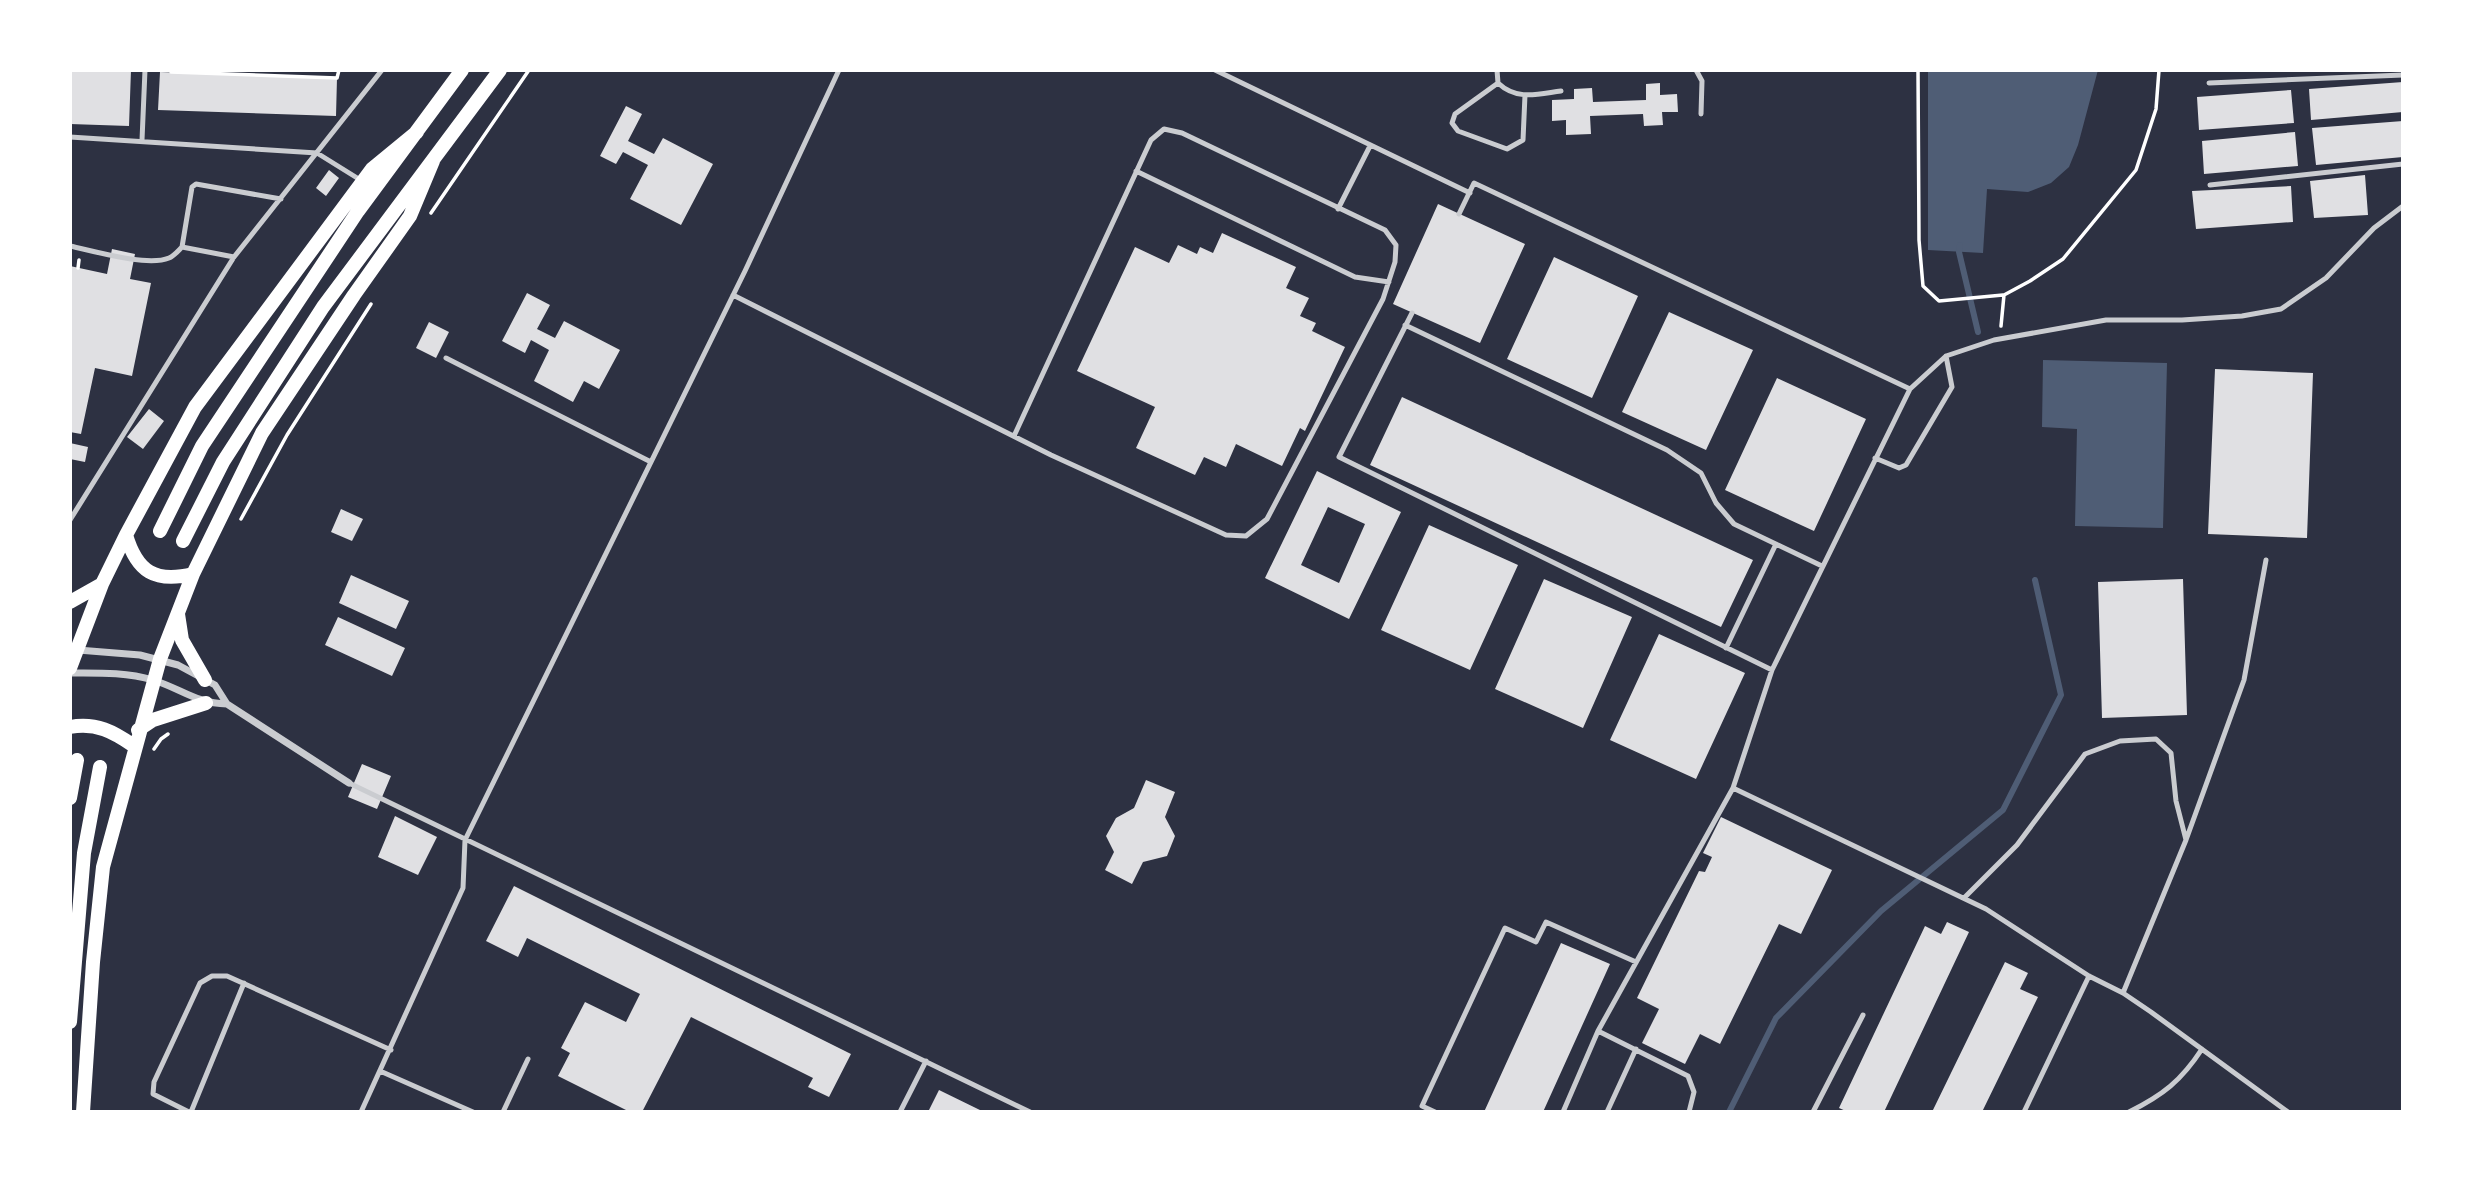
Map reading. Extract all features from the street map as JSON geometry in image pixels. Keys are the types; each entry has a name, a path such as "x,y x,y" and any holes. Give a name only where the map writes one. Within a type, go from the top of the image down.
{"main road":[{"path":"160,531 202,446 358,211 461,70"},
{"path":"183,541 223,462 323,307 500,70"},
{"path":"70,671 73,650 102,584 195,408 362,181 372,169 417,132"},
{"path":"83,1112 93,962 103,867 138,730 160,659 193,574 262,433 410,216 433,162"},
{"path":"126,535 132,555 148,572 166,578 193,574"},
{"path":"70,602 102,584"},
{"path":"178,613 182,640 205,680"},
{"path":"138,730 153,720 206,703"},
{"path":"70,727 85,725 106,729 134,747"},
{"path":"70,798 77,760"},
{"path":"70,1022 84,853 100,767"}],"street":[{"path":"73,650 120,652 178,665 215,685 227,704 349,783"},
{"path":"70,671 110,673 153,680 206,703 227,704"}],"lane":[{"path":"142,140 145,70"},
{"path":"70,520 234,257 382,70"},
{"path":"361,1112 463,888 465,840 733,295 839,70"},
{"path":"1214,70 1469,192"},
{"path":"1497,70 1498,83 1508,93 1525,95 1561,92"},
{"path":"1696,70 1702,81 1701,114"},
{"path":"2209,83 2403,75"},
{"path":"1498,83 1455,114 1452,123 1458,131 1507,149 1516,146 1523,140 1525,95"},
{"path":"733,295 1051,456 1226,535 1246,536 1267,519 1383,299 1395,262 1396,245 1385,230 1182,133 1164,129 1151,140 1014,436"},
{"path":"70,136 317,153 362,181"},
{"path":"1338,209 1370,146"},
{"path":"2210,185 2403,164"},
{"path":"1136,171 1355,277 1389,282"},
{"path":"1459,214 1474,183 1909,389"},
{"path":"70,246 154,261 171,257 182,247 189,193 196,184 281,199"},
{"path":"1563,1112 1598,1031 1733,788 1772,670 1909,389 1946,356 2002,339 2106,320 2218,317 2281,309 2326,278 2374,228 2403,206"},
{"path":"182,247 234,257"},
{"path":"1412,313 1339,457 1772,670"},
{"path":"1405,325 1667,450 1701,473 1716,503 1734,524 1822,566"},
{"path":"1875,458 1899,468 1906,465 1952,387 1946,356"},
{"path":"446,358 651,462"},
{"path":"1726,649 1776,544"},
{"path":"2123,993 2186,840 2245,680 2266,560"},
{"path":"1964,898 2017,845 2085,754 2120,741 2156,739 2171,752 2176,801 2186,840"},
{"path":"349,783 1030,1112"},
{"path":"1733,788 1986,909 2089,976 2123,993 2288,1112"},
{"path":"1435,1112 1422,1107 1504,928 1536,942 1546,922 1636,962"},
{"path":"244,984 190,1112 153,1094 154,1082 200,983 212,976 227,976 391,1050"},
{"path":"2024,1112 2089,976"},
{"path":"1813,1112 1863,1014"},
{"path":"1598,1031 1688,1076 1694,1092 1689,1112"},
{"path":"1607,1112 1636,1049"},
{"path":"2129,1112 2158,1098 2188,1070 2202,1049"},
{"path":"503,1112 528,1059"},
{"path":"900,1112 926,1061"},
{"path":"380,1071 472,1112"}],"path":[{"path":"171,70 337,78 339,70"},
{"path":"426,221 529,70"},
{"path":"1918,70 1919,228 1923,286 1939,301 2004,295 2063,259 2136,170 2156,109 2159,70"},
{"path":"2002,339 2004,295"},
{"path":"241,520 293,424 373,301"},
{"path":"154,749 161,739 176,729"}],"water":[{"path":"1928,70 2098,70 2078,145 2069,167 2051,183 2028,192 1987,189 1983,253 1928,250"},
{"path":"2043,360 2167,363 2163,528 2075,526 2077,429 2042,427"}],"building":[{"path":"70,70 131,70 129,126 70,124"},
{"path":"160,72 337,78 336,116 158,110"},
{"path":"2403,82 2403,112 2311,120 2309,89"},
{"path":"1660,83 1660,95 1677,94 1678,112 1662,112 1663,125 1644,126 1643,114 1590,116 1591,134 1566,135 1566,120 1552,121 1552,100 1574,99 1574,89 1592,88 1593,102 1646,100 1646,84"},
{"path":"2291,90 2294,123 2199,130 2197,97"},
{"path":"626,106 642,114 628,141 654,154 663,138 713,164 681,225 630,199 648,165 623,152 616,164 600,156"},
{"path":"2403,121 2403,157 2316,165 2312,128"},
{"path":"2295,132 2298,166 2204,174 2202,141"},
{"path":"329,170 339,178 326,196 316,188"},
{"path":"2365,175 2368,215 2314,218 2310,181"},
{"path":"2291,186 2293,222 2196,229 2192,191"},
{"path":"1438,204 1525,244 1480,343 1393,304"},
{"path":"1222,233 1296,267 1286,288 1309,298 1300,316 1316,323 1312,331 1345,347 1305,431 1300,428 1282,466 1236,444 1226,467 1204,457 1195,475 1136,448 1155,407 1077,371 1135,247 1169,263 1178,245 1197,254 1200,247 1213,253"},
{"path":"112,249 135,254 130,279 151,283 132,376 95,368 81,434 70,432 70,266 107,274"},
{"path":"1554,257 1638,296 1592,398 1507,359"},
{"path":"527,293 550,305 537,329 555,338 564,321 620,350 599,389 584,381 573,402 534,381 549,350 531,340 525,353 502,341"},
{"path":"1669,312 1753,350 1706,450 1622,412"},
{"path":"429,322 449,332 436,358 416,348"},
{"path":"2215,369 2313,373 2307,538 2208,534"},
{"path":"1777,378 1866,419 1814,531 1725,490"},
{"path":"1402,397 1753,560 1721,627 1370,465"},
{"path":"149,409 164,421 143,449 127,437"},
{"path":"70,443 88,447 85,462 70,459"},
{"path":"1317,471 1401,512 1349,619 1265,578","holes":["1328,507 1365,524 1339,583 1301,565"]},
{"path":"341,509 363,519 352,541 331,532"},
{"path":"1429,525 1518,565 1470,670 1381,630"},
{"path":"351,575 409,601 396,629 339,603"},
{"path":"1544,579 1632,617 1583,728 1495,689"},
{"path":"2183,579 2187,715 2102,718 2098,582"},
{"path":"338,617 405,648 392,676 325,645"},
{"path":"1659,634 1745,673 1696,779 1610,740"},
{"path":"362,764 391,776 377,809 348,797"},
{"path":"1146,780 1175,792 1165,817 1175,836 1167,856 1143,862 1132,884 1105,870 1114,852 1106,836 1116,818 1134,808"},
{"path":"395,816 437,837 418,875 378,857"},
{"path":"1721,817 1832,870 1801,934 1779,924 1720,1044 1700,1034 1685,1064 1642,1043 1659,1009 1637,998 1699,871 1705,872 1712,857 1703,853"},
{"path":"514,886 851,1054 829,1097 808,1087 813,1078 691,1017 642,1112 630,1112 558,1076 570,1053 561,1048 585,1002 626,1022 640,994 527,938 518,957 486,941"},
{"path":"1947,922 1969,932 1884,1112 1848,1112 1839,1108 1925,926 1941,934"},
{"path":"1561,943 1610,964 1543,1112 1484,1112"},
{"path":"2005,962 2028,973 2020,989 2038,997 1982,1112 1932,1112"},
{"path":"939,1090 984,1112 928,1112"}],"waterway":[{"path":"1960,245 1959,252 1978,332"},
{"path":"1729,1112 1776,1018 1881,911 2003,810 2061,695 2035,580"}]}
